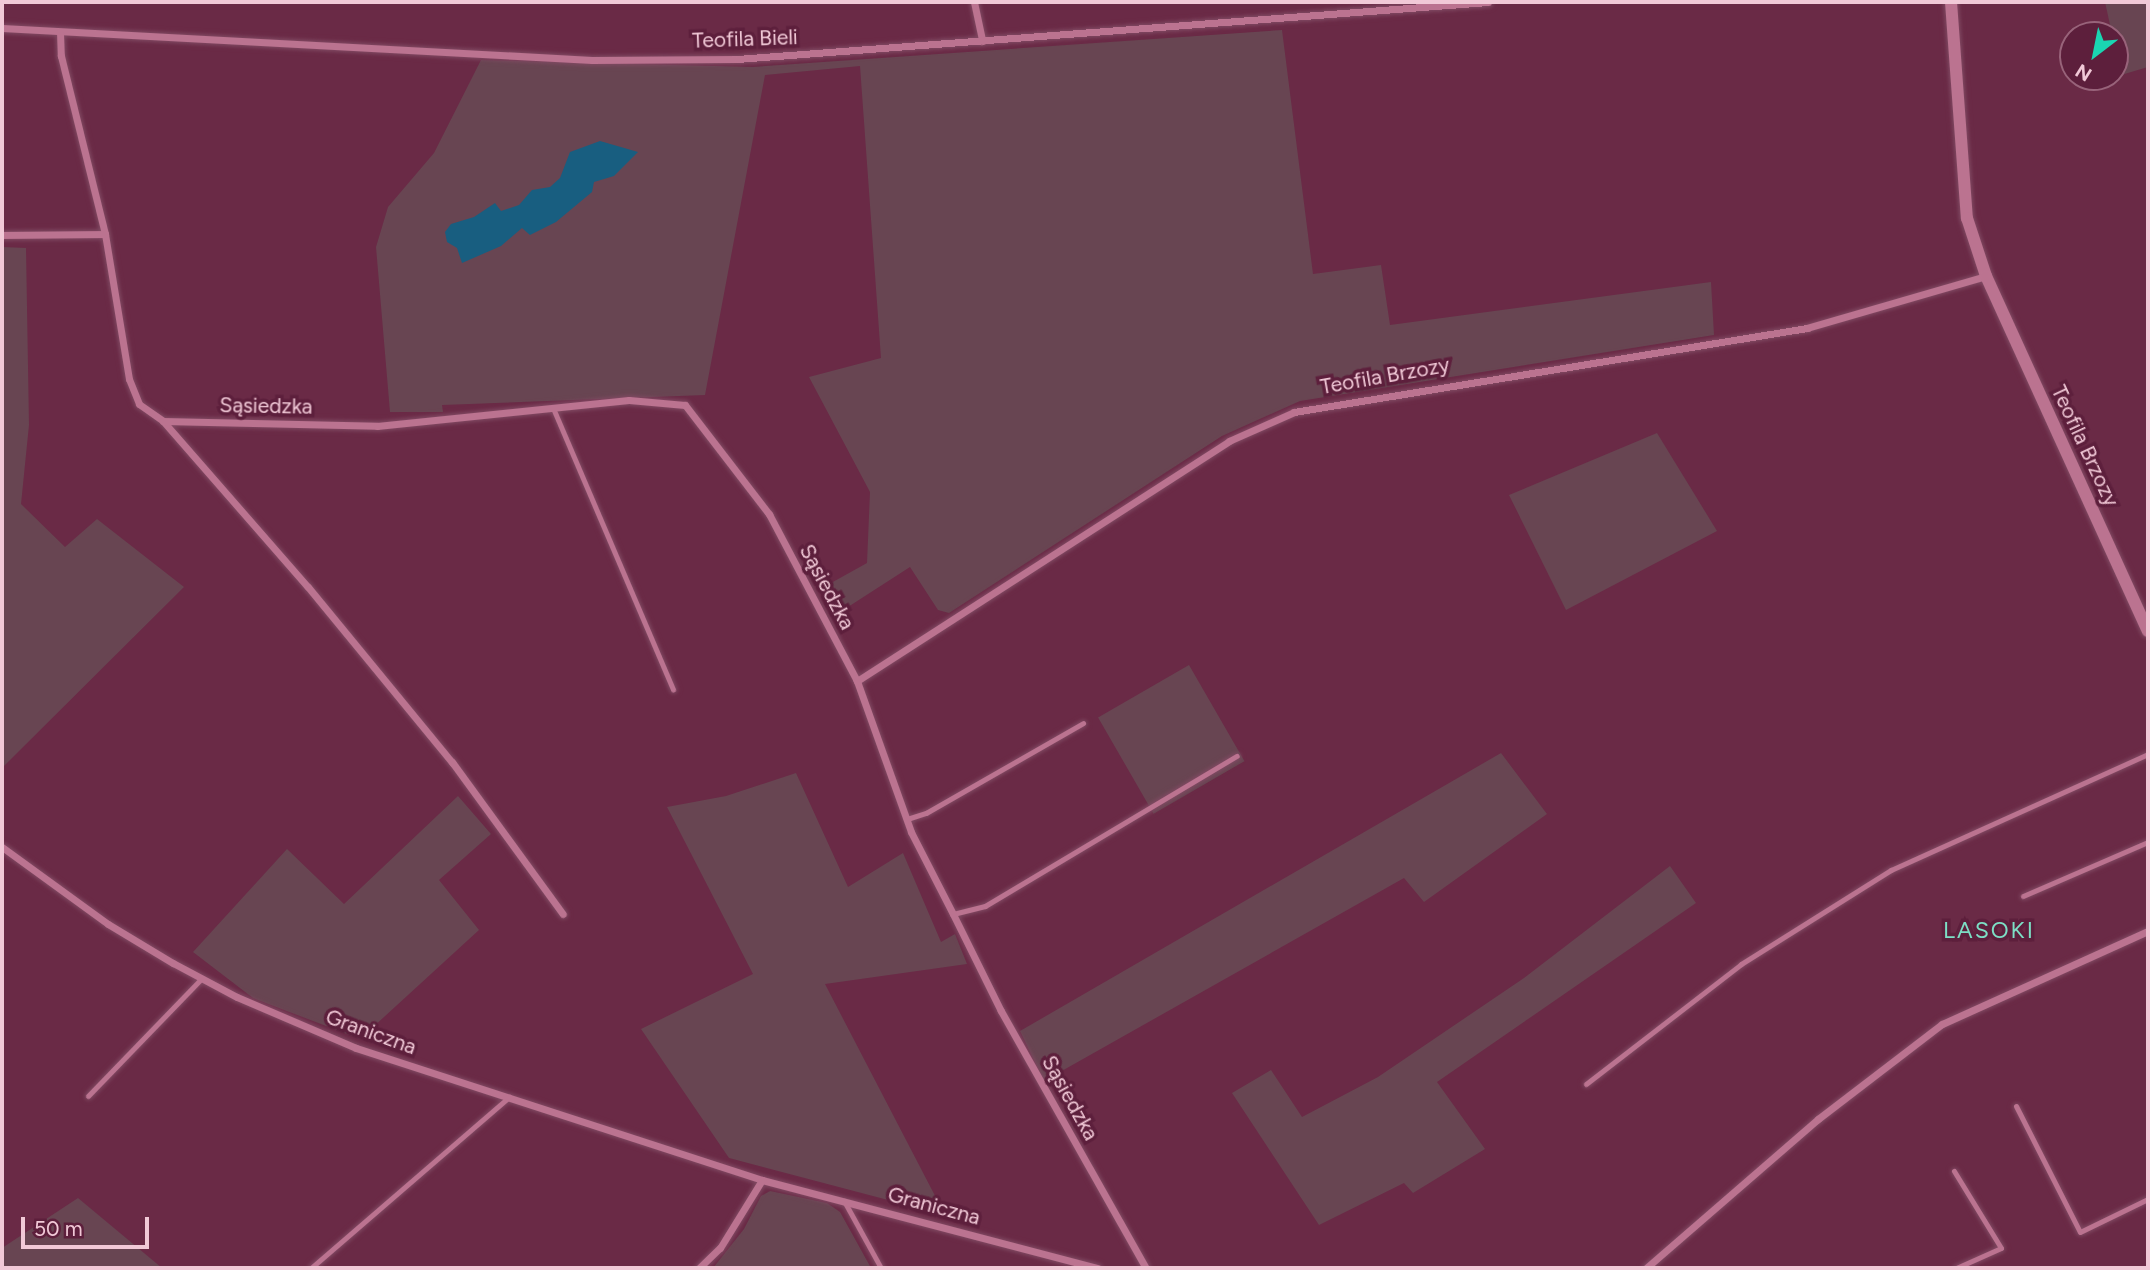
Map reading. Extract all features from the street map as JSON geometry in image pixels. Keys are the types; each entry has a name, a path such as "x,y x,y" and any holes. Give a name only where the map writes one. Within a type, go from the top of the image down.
{"street":[{"path":"974,2 982,41"},
{"name":"Teofila Bieli","path":"2,29 593,60 737,59 1488,2"},
{"name":"Teofila Brzozy","path":"1951,2 1968,218 1986,276 2148,631"},
{"path":"60,32 61,56 105,234 129,379 139,404 163,421 452,762 562,914"},
{"path":"2,235 105,234"},
{"name":"Teofila Brzozy","path":"857,681 1229,441 1294,412 1807,328 1986,276"},
{"name":"Sąsiedzka","path":"163,421 377,426 629,400 685,405 769,514 857,681 907,819 953,914 1001,1010 1146,1268"},
{"name":"Graniczna","path":"2,847 108,924 201,978 356,1048 762,1180 1098,1268"},
{"path":"1646,1268 1818,1119 1942,1024 2148,930"},
{"path":"699,1268 720,1248 762,1180"}],"lane":[{"path":"553,408 673,691"},
{"path":"907,819 926,813 1083,723"},
{"path":"1586,1084 1741,964 1891,870 2148,754"},
{"path":"953,914 985,906 1237,756"},
{"path":"2022,896 2148,842"},
{"path":"88,1096 201,978"},
{"path":"311,1268 509,1097"},
{"path":"2016,1106 2080,1231 2148,1199"},
{"path":"1954,1171 2001,1248 1956,1268"},
{"path":"844,1201 881,1268"}],"shaded area":[{"path":"2105,2 2148,2 2148,67 2129,73 2129,21 2109,21"},
{"path":"1282,30 1313,274 1381,265 1390,325 1711,282 1714,335 1300,401 1222,436 949,613 938,610 910,567 834,616 822,588 867,563 870,492 809,377 881,358 860,66 765,75 705,395 442,405 443,412 390,412 376,247 388,207 434,153 481,60 753,67"},
{"path":"2,247 26,248 29,425 21,504 65,547 97,519 184,587 2,768"},
{"path":"1657,433 1717,531 1566,610 1509,495"},
{"path":"1189,665 1244,761 1154,814 1098,718"},
{"path":"1501,753 1547,814 1424,902 1404,878 1044,1081 1020,1031"},
{"path":"796,773 848,887 903,853 941,942 955,934 967,964 825,984 945,1215 729,1158 641,1029 753,974 667,807 726,796"},
{"path":"458,796 491,834 439,880 479,930 360,1039 253,998 193,952 287,849 344,904"},
{"path":"1670,866 1696,903 1437,1082 1485,1149 1413,1193 1404,1183 1319,1225 1232,1093 1271,1070 1302,1117 1378,1077 1524,978"},
{"path":"770,1191 827,1203 840,1212 871,1268 713,1268 744,1229 761,1196"},
{"path":"78,1198 162,1268 2,1268 2,1248"}],"water":[{"path":"600,141 638,152 614,176 594,182 592,192 556,222 530,235 522,228 501,246 462,263 457,248 447,242 445,232 451,224 474,217 495,203 501,211 519,205 532,190 550,187 560,178 570,152"}],"district":[{"name":"LASOKI","path":"1989,930"}]}
